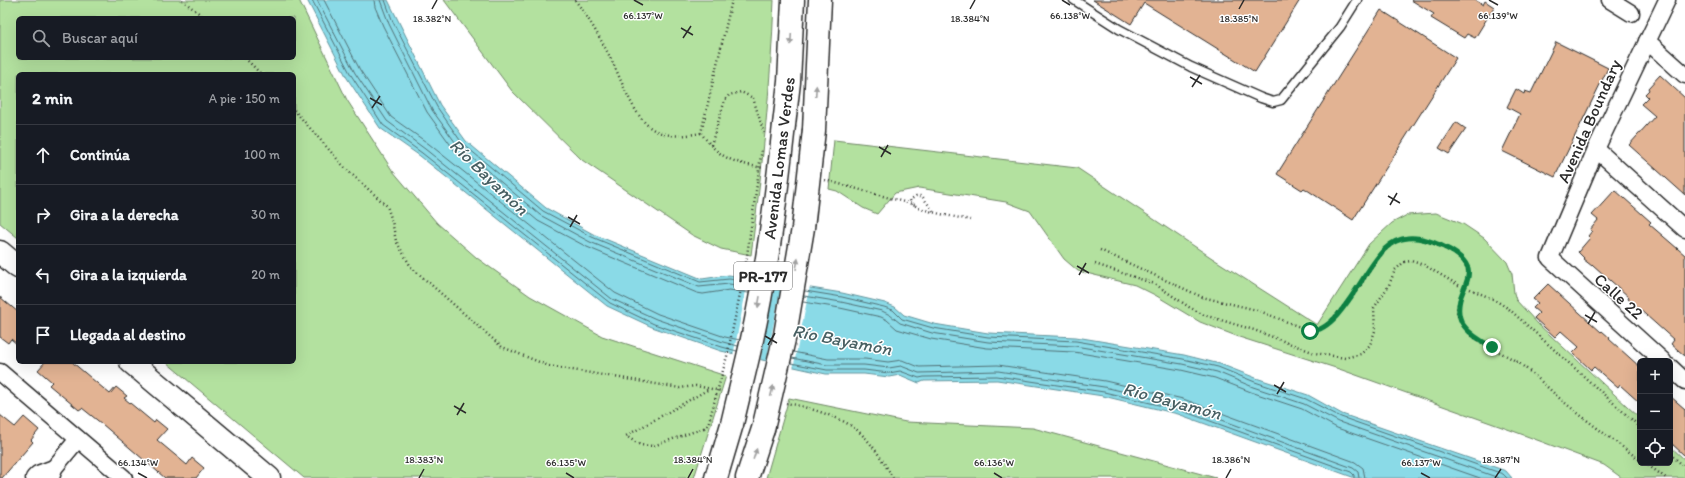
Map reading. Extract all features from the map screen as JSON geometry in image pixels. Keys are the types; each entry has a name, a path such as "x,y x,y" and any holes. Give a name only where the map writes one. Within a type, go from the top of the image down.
{"main road":[{"name":"Avenida Lomas Verdes","path":"716,478 732,424 751,344 759,301 777,186 789,82 793,0"},
{"name":"Avenida Lomas Verdes","path":"747,478 763,429 785,335 803,228 814,130 823,6"},
{"path":"0,252 16,265"},
{"path":"133,364 269,478"}],"street":[{"path":"1610,0 1632,13"},
{"name":"Avenida Boundary","path":"1550,258 1596,149 1667,0"},
{"path":"1647,41 1685,75"},
{"path":"1596,149 1685,229"},
{"name":"Calle 22","path":"1550,258 1660,358"},
{"path":"1673,370 1685,381"},
{"path":"0,372 124,478"},
{"path":"34,478 38,474 52,473 78,439"}],"lane":[{"path":"1074,0 1119,28 1191,67 1243,91 1273,102 1281,100 1340,27 1357,0"}],"path":[{"path":"182,0 202,16"},
{"path":"575,0 595,30 635,110 650,128 662,134 685,136 701,133"},
{"path":"247,60 259,72"},
{"path":"296,112 346,169 387,206 396,241 411,267 502,347 548,366 680,388 696,386 709,389 626,436 640,445 653,446 704,428 708,425 727,356 745,270 764,133 753,98 741,92 728,95 710,146"},
{"path":"934,211 922,196 916,196 910,200 911,203 915,205 934,211 970,220"},
{"path":"1100,250 1202,297 1248,307 1271,314 1310,331 1317,331 1329,323 1346,305 1373,263 1390,244 1408,238 1429,241 1456,254 1467,266 1469,274 1457,310 1460,319 1469,332 1478,340 1524,367 1582,416 1637,458"},
{"path":"1095,264 1155,284 1188,307 1204,315 1254,330 1315,353 1345,358 1361,354 1370,345 1374,331 1374,308 1389,285 1395,270 1404,262 1411,261 1419,263 1460,286"},
{"path":"1470,289 1495,300 1509,309 1637,424"},
{"path":"793,404 834,418 857,430 875,449 894,478"},
{"path":"1673,457 1685,467"},
{"path":"1649,466 1666,478"}],"green space":[{"path":"0,0 299,0 347,100 392,170 437,223 477,258 530,296 602,336 726,376 694,478 304,478 168,364 296,364 296,72 16,72 16,236 0,223"},
{"path":"444,0 774,0 766,128 751,255 721,249 692,235 582,160 512,91"},
{"path":"834,140 1077,168 1212,258 1317,325 1369,244 1392,223 1407,215 1436,213 1463,224 1484,238 1507,262 1512,274 1516,300 1538,324 1637,415 1637,466 1673,466 1673,449 1685,460 1685,478 1622,478 1604,465 1513,431 1342,370 1239,337 1200,322 1155,295 1135,285 1078,271 1064,259 1030,211 1006,202 919,188 895,193 877,214 863,208 837,191 829,189"},
{"path":"789,398 906,422 1033,428 1216,478 766,478"}],"water":[{"name":"Río Bayamón","path":"307,0 388,0 440,105 466,141 546,208 593,234 702,279 729,275 842,293 885,303 895,307 904,315 934,324 988,333 1076,337 1184,355 1220,364 1256,378 1308,395 1342,414 1506,471 1512,478 1355,478 1178,414 1103,396 997,380 924,381 919,383 900,375 889,377 864,374 826,374 721,351 652,327 607,306 420,156 380,128 347,78"}],"pier":[{"path":"749,276 776,280 760,362 733,356"},
{"path":"782,281 810,286 793,369 766,363"}],"building":[{"path":"1093,0 1300,0 1255,72 1144,3 1131,24"},
{"path":"1411,0 1475,0 1483,5 1485,1 1494,7 1475,38 1467,34 1464,38 1431,18 1434,14"},
{"path":"1381,10 1456,58 1353,220 1304,188 1302,190 1277,174"},
{"path":"1556,42 1608,68 1555,177 1502,151 1520,114 1507,107 1516,89 1524,94 1525,91 1531,93"},
{"path":"1660,75 1685,98 1685,195 1629,145 1655,116 1641,104 1648,97 1645,94 1649,90 1648,88"},
{"path":"1456,122 1466,129 1449,154 1439,148"},
{"path":"1615,190 1651,222 1649,224 1685,255 1685,356 1671,344 1674,340 1628,299 1629,297 1593,265 1592,266 1583,259 1584,258 1578,252 1590,238 1588,236 1592,231 1590,230 1598,220 1592,215"},
{"path":"1548,284 1601,332 1602,331 1610,338 1609,339 1637,364 1637,400 1620,385 1618,388 1594,367 1591,370 1573,353 1579,347 1561,331 1555,337 1534,318 1539,313 1533,308 1538,303 1533,299"},
{"path":"0,297 16,310 16,343 11,339 8,343 0,337"},
{"path":"43,364 74,364 110,394 116,387 127,396 124,398 154,423 156,420 167,429 157,440 187,465 192,458 204,468 196,478 165,478 102,424 82,408 79,410 49,385 52,382 38,370"},
{"path":"1673,399 1685,409 1685,456 1673,445"},
{"path":"0,415 15,427 24,417 39,430 31,440 33,442 2,478 0,478"}],"route":[{"path":"1310,331 1321,330 1346,305 1382,251 1390,244 1400,240 1414,238 1429,241 1441,246 1456,254 1467,266 1469,274 1458,305 1458,314 1472,335 1478,340 1492,347"}]}
